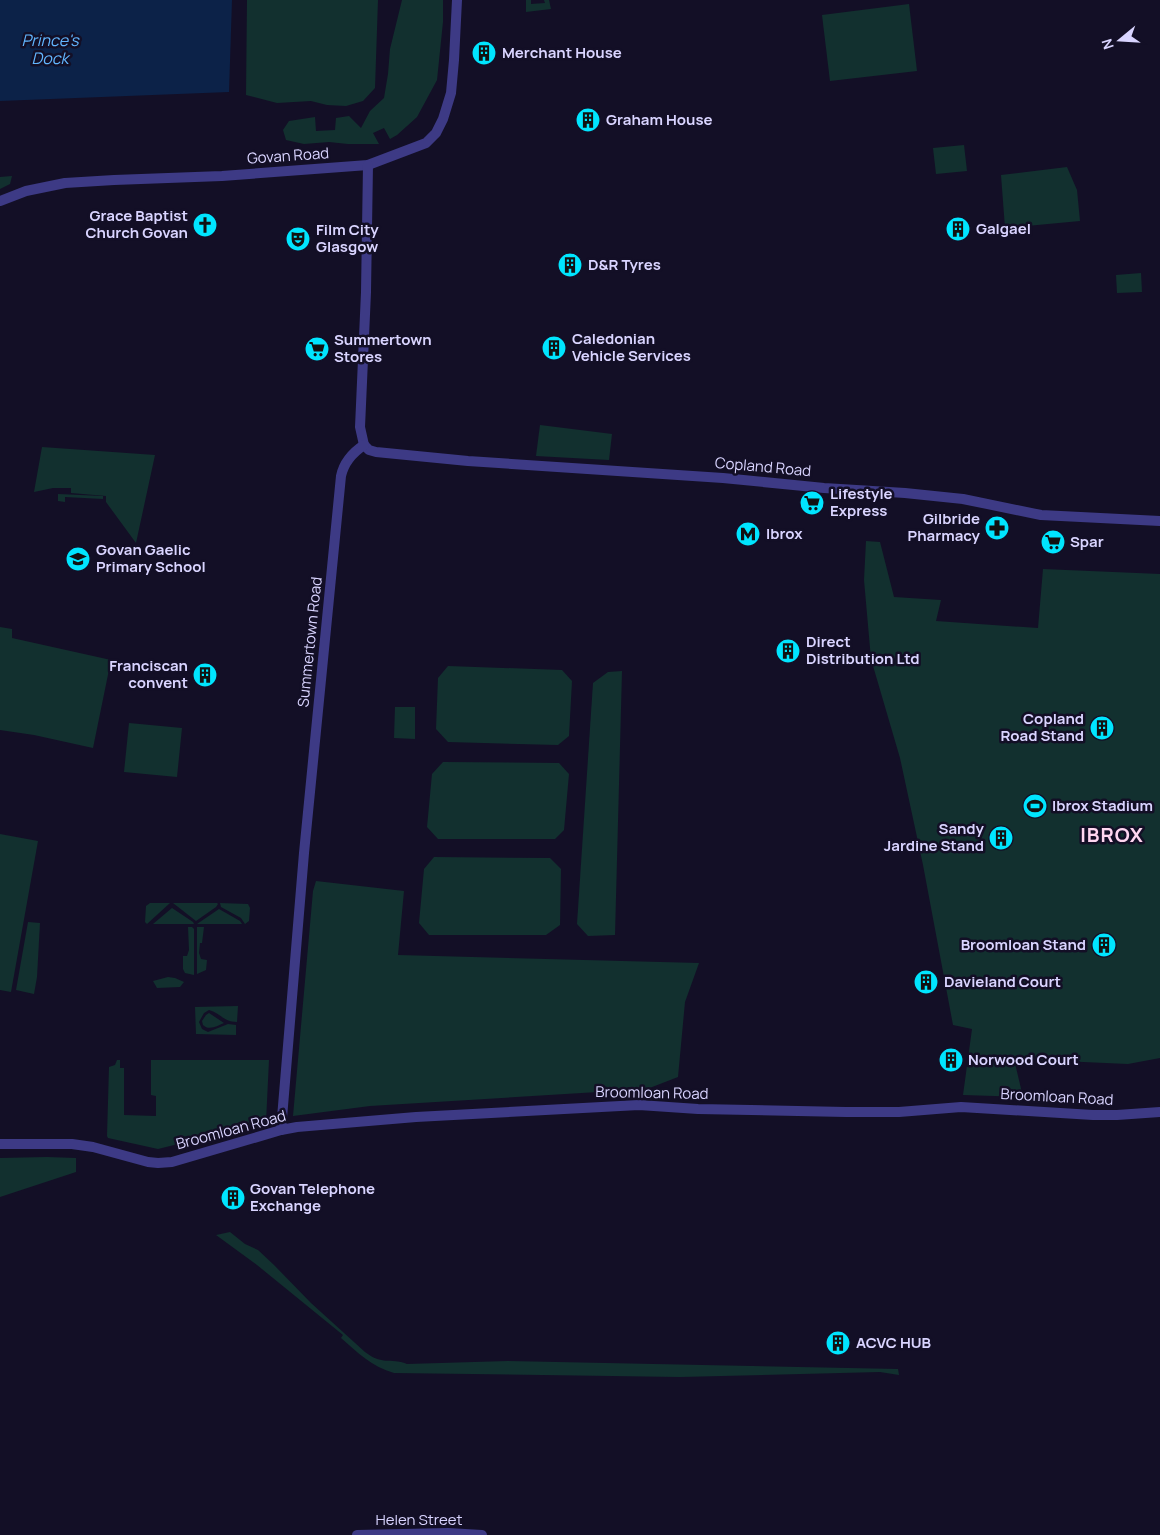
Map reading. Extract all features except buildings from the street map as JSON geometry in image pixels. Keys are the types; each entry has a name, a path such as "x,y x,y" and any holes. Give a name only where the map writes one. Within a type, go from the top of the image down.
{"street":[{"name":"Govan Road","path":"0,201 26,191 65,183 222,176 368,165 426,143 436,133 443,119 451,93 457,0"},
{"path":"364,445 360,427 366,292 368,165"},
{"name":"Copland Road","path":"364,445 369,450 376,452 468,461 723,478 905,493 963,499 1041,515 1160,521"},
{"name":"Summertown Road","path":"281,1130 305,844 341,476 342,469 350,456 364,445"},
{"name":"Broomloan Road","path":"0,1144 83,1145 158,1163 172,1162 297,1127 416,1117 639,1105 698,1109 854,1112 892,1112 961,1107 1093,1115 1160,1112"},
{"name":"Helen Street","path":"356,1535 448,1533 482,1535"}],"green space":[{"path":"247,0 378,0 375,88 363,101 346,106 327,105 311,101 277,103 246,95"},
{"path":"402,0 443,0 443,22 437,80 417,117 390,139 384,128 373,133 379,144 329,142 304,144 286,140 283,130 289,121 315,117 316,131 335,130 336,118 349,116 361,128 370,111 384,98 390,49"},
{"path":"526,0 531,0 531,4 545,3 544,0 549,0 551,9 526,12"},
{"path":"909,4 917,71 830,81 822,15"},
{"path":"964,145 967,171 936,174 933,148"},
{"path":"1067,167 1077,190 1080,221 1005,228 1001,175"},
{"path":"12,176 10,184 0,189 0,177"},
{"path":"1141,273 1142,292 1117,293 1116,275"},
{"path":"540,425 612,434 609,460 536,456"},
{"path":"42,447 155,455 136,543 106,502 106,496 71,493 71,488 53,488 34,492"},
{"path":"58,494 103,496 103,499 65,497 65,502 58,501"},
{"name":"Ibrox Stadium","path":"866,541 880,542 894,597 941,600 936,621 1038,628 1043,569 1160,574 1160,1058 1128,1064 1014,1059 1023,1097 963,1095 972,1029 953,1025 923,865 900,758 871,659 864,580"},
{"path":"0,627 12,629 12,638 111,660 93,748 34,735 0,730"},
{"path":"448,666 562,670 572,681 569,736 558,745 448,742 436,729 438,678"},
{"path":"622,671 615,935 588,936 577,924 593,683 608,672"},
{"path":"395,707 415,707 415,739 394,738"},
{"path":"129,723 182,728 177,777 124,772"},
{"path":"443,762 559,763 569,774 564,830 555,839 438,839 427,827 432,774"},
{"path":"0,834 38,841 11,992 0,990"},
{"path":"434,857 550,858 561,869 560,925 546,935 429,935 419,923 424,869"},
{"path":"316,881 404,891 398,955 699,963 685,1002 678,1077 647,1089 370,1106 293,1116 313,891"},
{"path":"150,903 170,903 147,924 145,922 146,906"},
{"path":"173,903 217,903 218,904 196,921"},
{"path":"220,903 248,904 250,908 249,921 245,924 241,918 221,907"},
{"path":"172,908 193,922 194,924 153,924"},
{"path":"219,909 240,921 242,924 197,924"},
{"path":"28,922 40,923 37,977 34,994 16,990"},
{"path":"188,927 194,929 194,975 185,973 183,969 183,956 187,956 189,950"},
{"path":"197,927 204,927 199,953 201,959 207,960 206,970 197,974"},
{"path":"168,977 184,982 180,987 157,988 153,981"},
{"path":"238,1006 237,1022 229,1021 209,1010 204,1013 199,1022 202,1029 208,1032 228,1024 236,1025 236,1035 196,1034 195,1007"},
{"path":"209,1013 224,1023 213,1027 205,1027 202,1021"},
{"path":"117,1060 120,1060 120,1068 124,1068 124,1115 156,1116 156,1096 151,1095 151,1060 269,1060 266,1122 158,1149 108,1138 109,1067 115,1065"},
{"path":"0,1158 76,1158 76,1172 0,1197"},
{"path":"230,1232 245,1244 258,1250 311,1303 365,1352 381,1360 407,1364 508,1361 898,1369 899,1375 880,1372 680,1377 394,1373 379,1367 365,1358 341,1338 343,1335 257,1265 216,1235"}],"water":[{"name":"Prince's Dock","path":"0,0 232,0 229,92 0,101"}],"place":[{"name":"Merchant House","path":"484,53"},
{"name":"Graham House","path":"588,120"},
{"name":"Grace Baptist Church Govan","path":"205,225"},
{"name":"Galgael","path":"958,229"},
{"name":"Film City Glasgow","path":"298,239"},
{"name":"D&R Tyres","path":"570,265"},
{"name":"Caledonian Vehicle Services","path":"554,348"},
{"name":"Summertown Stores","path":"317,349"},
{"name":"Lifestyle Express","path":"812,503"},
{"name":"Gilbride Pharmacy","path":"997,528"},
{"name":"Ibrox","path":"748,534"},
{"name":"Spar","path":"1053,542"},
{"name":"Govan Gaelic Primary School","path":"78,559"},
{"name":"Direct Distribution Ltd","path":"788,651"},
{"name":"Franciscan convent","path":"205,675"},
{"name":"Copland Road Stand","path":"1102,728"},
{"name":"Ibrox Stadium","path":"1035,806"},
{"name":"Sandy Jardine Stand","path":"1001,838"},
{"name":"Broomloan Stand","path":"1104,945"},
{"name":"Davieland Court","path":"926,982"},
{"name":"Norwood Court","path":"951,1060"},
{"name":"Govan Telephone Exchange","path":"233,1198"},
{"name":"ACVC HUB","path":"838,1343"}],"district":[{"name":"IBROX","path":"1112,835"}]}
